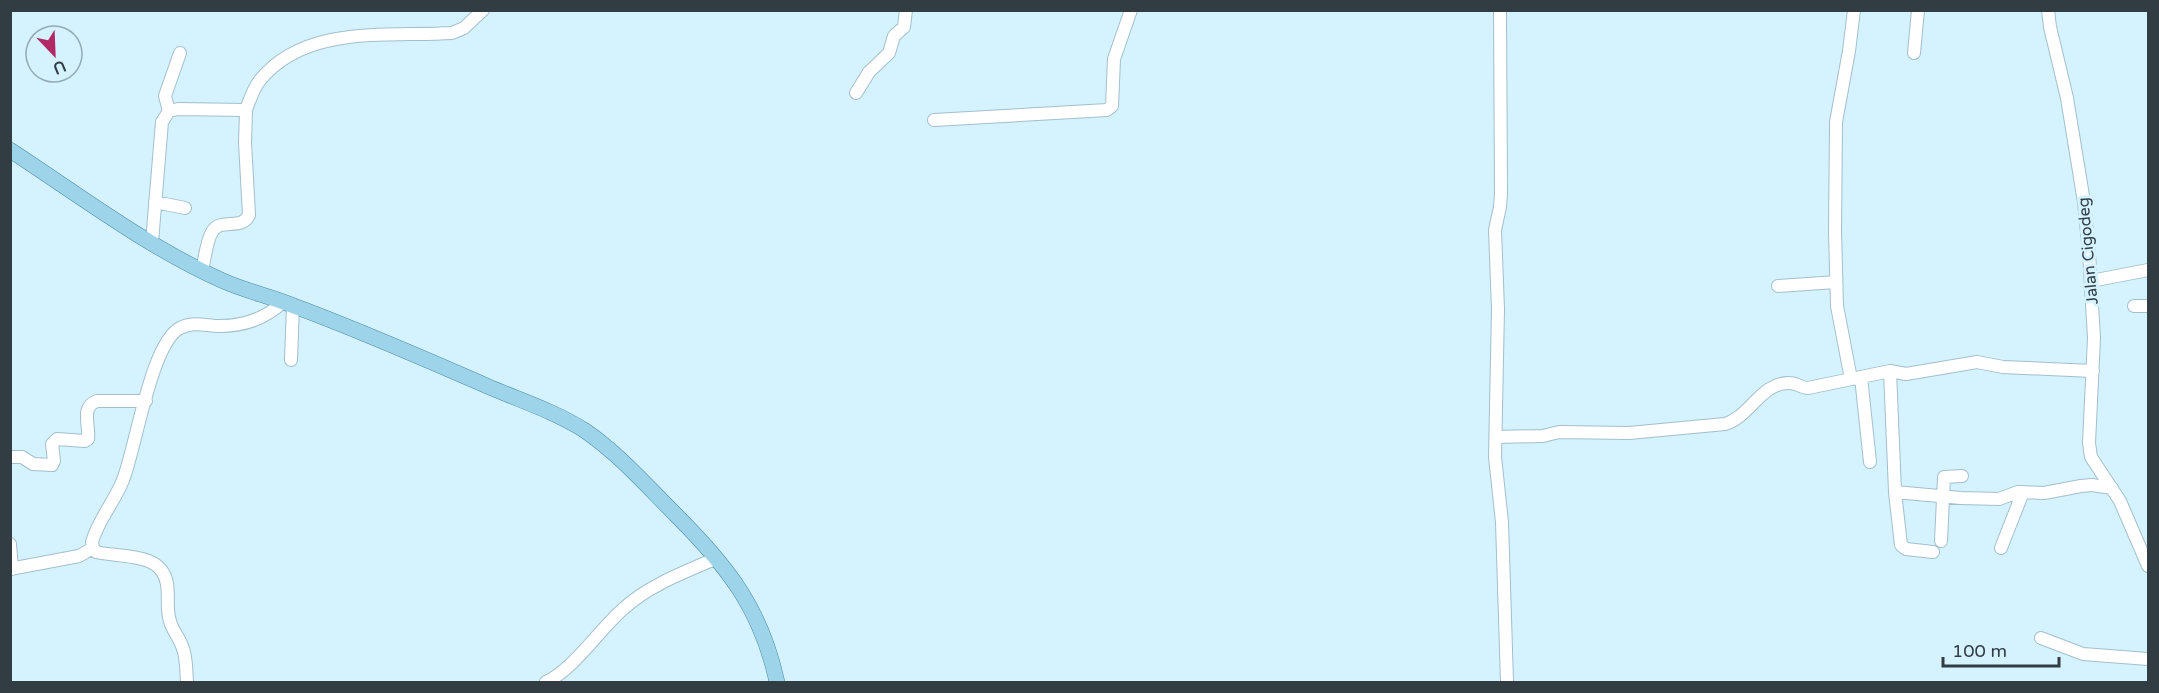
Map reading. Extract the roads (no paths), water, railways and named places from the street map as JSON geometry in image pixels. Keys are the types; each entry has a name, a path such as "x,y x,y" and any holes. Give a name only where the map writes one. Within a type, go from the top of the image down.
{"main road":[{"path":"10,150 114,220 202,270 233,285 288,304 430,360 547,411 583,430 620,460 717,558 742,592 760,624 777,682"}],"street":[{"path":"202,270 212,230 221,224 243,223 249,215 245,144 246,110 259,82 270,70 283,60 315,44 363,35 452,33 464,28 483,10"},
{"path":"856,93 869,72 889,53 894,36 904,27 906,10"},
{"path":"933,120 1107,110 1112,105 1114,59 1131,10"},
{"path":"1500,10 1501,193 1495,230 1498,309 1495,457 1503,542 1507,682"},
{"path":"1854,10 1848,60 1836,122 1836,282 1840,327 1856,378 1870,462"},
{"path":"1914,53 1918,10"},
{"name":"Jalan Cigodeg","path":"2048,10 2067,98 2082,190 2091,280 2094,338 2089,443 2091,457 2112,488 2148,566"},
{"path":"169,111 165,96 180,53"},
{"path":"152,242 162,122 169,111 178,109 246,110"},
{"path":"155,202 185,208"},
{"path":"2091,280 2148,270"},
{"path":"1778,286 1836,282"},
{"path":"93,548 94,535 112,504 130,461 163,347 170,336 177,330 194,324 219,326 246,323 288,304 291,360"},
{"path":"2134,306 2148,306"},
{"path":"1496,437 1543,436 1559,432 1582,434 1642,432 1725,424 1736,420 1761,395 1782,384 1792,383 1808,388 1890,371 1906,374 1977,362 2003,367 2093,371"},
{"path":"1890,371 1895,492 1901,545 1906,549 1937,546 1944,496 1944,477 1962,476"},
{"path":"10,457 22,458 33,464 52,465 54,461 52,444 57,439 85,441 88,439 87,411 91,404 97,401 146,401"},
{"path":"1895,492 2000,499 2023,492 2044,493 2092,485 2112,488"},
{"path":"2001,548 2023,492"},
{"path":"10,544 11,569 79,556 93,548"},
{"path":"93,548 100,553 144,559 162,570 167,581 170,621 185,656 187,682"},
{"path":"546,682 561,673 625,607 657,587 717,558"},
{"path":"2041,638 2083,654 2148,659"}]}
